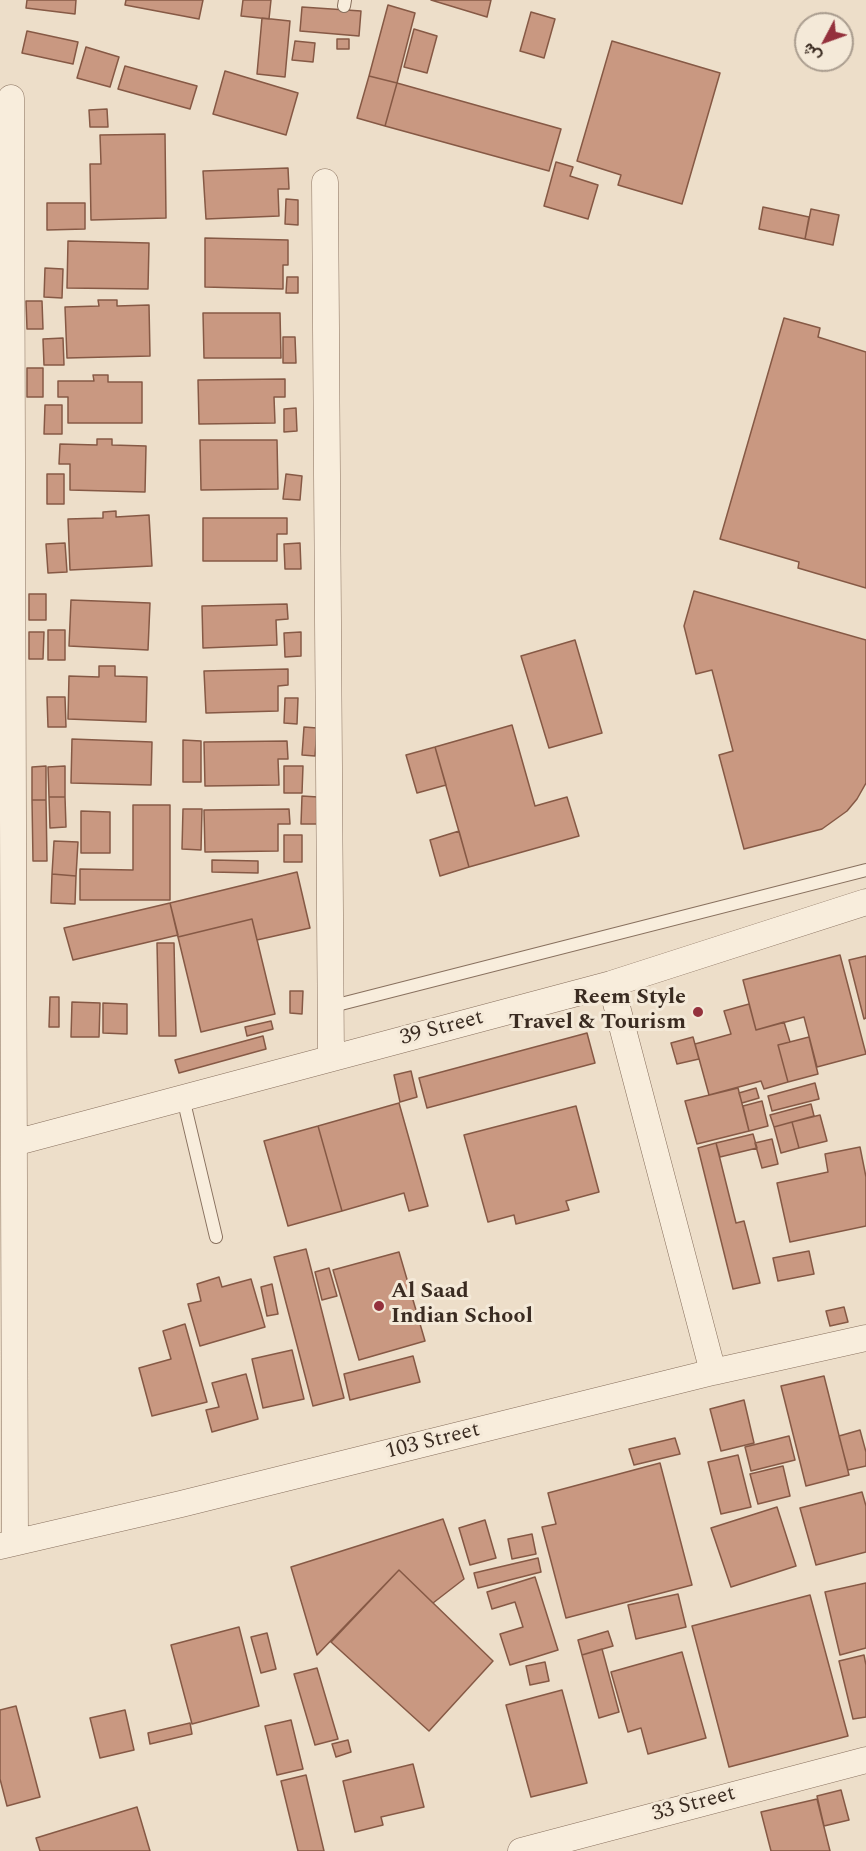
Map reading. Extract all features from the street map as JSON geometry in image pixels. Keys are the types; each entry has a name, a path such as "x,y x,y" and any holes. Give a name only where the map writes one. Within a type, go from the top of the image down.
{"street":[{"path":"8,1544 7,1184 14,1143 7,757 6,369 11,98"},
{"path":"325,182 332,1058"},
{"name":"39 Street","path":"14,1143 611,984 865,900"},
{"path":"611,984 713,1372"},
{"name":"103 Street","path":"8,1544 181,1504 713,1372 866,1338"},
{"name":"33 Street","path":"521,1851 866,1760"}],"lane":[{"path":"333,1006 866,870"},
{"path":"183,1098 216,1237"}],"building":[{"path":"27,0 76,0 75,14 26,8"},
{"path":"126,0 203,0 199,19 125,5"},
{"path":"243,0 271,0 269,19 241,16"},
{"path":"431,0 491,0 487,17"},
{"path":"388,5 415,13 397,83 369,76"},
{"path":"302,7 361,11 359,36 300,31"},
{"path":"531,12 555,19 544,58 520,51"},
{"path":"262,18 290,21 285,77 257,74"},
{"path":"414,29 437,36 427,73 404,67"},
{"path":"27,31 78,42 73,64 22,53"},
{"path":"337,39 349,39 349,49 337,49"},
{"path":"295,41 315,43 313,62 292,60"},
{"path":"612,41 720,73 682,204 618,185 621,175 577,161"},
{"path":"86,47 119,57 110,87 77,78"},
{"path":"125,66 197,86 190,109 118,89"},
{"path":"225,71 298,93 286,135 213,114"},
{"path":"369,76 397,83 385,126 357,118"},
{"path":"397,83 561,129 549,171 385,126"},
{"path":"107,109 108,127 90,127 89,110"},
{"path":"165,134 166,218 91,220 90,164 101,164 100,135"},
{"path":"556,162 573,167 570,176 598,185 588,219 544,206"},
{"path":"288,168 289,189 278,189 279,216 206,219 203,171"},
{"path":"286,199 298,200 298,225 285,224"},
{"path":"47,203 85,203 85,229 47,230"},
{"path":"763,207 809,217 805,239 759,229"},
{"path":"811,209 839,215 833,245 805,239"},
{"path":"205,238 288,240 288,265 283,265 283,289 205,287"},
{"path":"68,241 149,243 148,289 67,288"},
{"path":"45,268 63,269 62,298 44,297"},
{"path":"287,277 298,277 298,293 286,293"},
{"path":"98,300 117,300 117,306 149,305 150,356 67,358 65,307 99,306"},
{"path":"26,301 42,301 43,329 27,329"},
{"path":"203,313 280,313 281,358 204,358"},
{"path":"784,318 820,328 818,337 866,352 866,588 798,568 799,562 720,539"},
{"path":"283,337 295,337 296,363 283,363"},
{"path":"63,338 64,365 44,365 43,339"},
{"path":"27,368 43,368 43,397 27,397"},
{"path":"93,375 108,375 108,382 142,382 142,423 68,423 68,397 58,397 58,381 94,381"},
{"path":"285,379 285,397 274,397 275,423 199,424 198,380"},
{"path":"45,405 62,405 62,434 44,434"},
{"path":"296,408 297,431 284,432 284,409"},
{"path":"97,439 112,439 112,445 146,446 145,492 70,490 70,464 59,464 60,444 97,445"},
{"path":"200,440 277,440 278,489 201,490"},
{"path":"47,474 64,474 64,504 47,504"},
{"path":"286,474 302,476 300,500 283,499"},
{"path":"116,511 116,517 149,515 152,566 70,570 68,519 103,518 103,512"},
{"path":"203,518 287,518 287,534 277,534 277,561 203,561"},
{"path":"65,543 67,572 48,573 46,544"},
{"path":"300,543 301,569 285,569 284,544"},
{"path":"694,591 866,640 866,783 847,811 822,829 744,849 719,755 733,751 712,670 696,674 684,626"},
{"path":"29,594 46,594 46,620 29,620"},
{"path":"71,600 150,603 148,650 69,646"},
{"path":"287,604 288,619 276,620 277,645 203,648 202,606"},
{"path":"48,630 65,630 65,660 48,660"},
{"path":"29,632 44,632 43,659 29,659"},
{"path":"301,632 301,656 285,657 284,633"},
{"path":"575,640 602,733 549,748 521,656"},
{"path":"99,666 115,666 115,676 147,677 146,722 68,719 69,676 99,677"},
{"path":"288,669 288,685 278,686 278,711 206,713 204,671"},
{"path":"47,697 65,697 66,727 48,727"},
{"path":"285,698 298,698 297,724 284,723"},
{"path":"512,725 535,806 567,797 579,836 469,867 435,747"},
{"path":"304,727 317,728 315,756 302,755"},
{"path":"72,739 152,742 151,785 71,783"},
{"path":"183,740 201,741 201,782 183,782"},
{"path":"287,741 288,759 278,759 279,785 205,786 204,742"},
{"path":"435,747 446,785 417,793 406,755"},
{"path":"46,766 46,800 32,800 32,767"},
{"path":"65,766 65,797 49,797 48,767"},
{"path":"284,766 303,766 302,793 284,793"},
{"path":"302,796 318,797 317,824 301,824"},
{"path":"49,797 65,797 66,827 50,828"},
{"path":"32,800 46,800 47,861 33,861"},
{"path":"133,805 170,805 170,900 80,900 80,869 133,870"},
{"path":"183,809 202,809 201,850 182,849"},
{"path":"289,809 290,824 278,824 278,851 205,852 204,810"},
{"path":"81,811 110,812 110,853 81,853"},
{"path":"459,831 469,867 440,876 430,840"},
{"path":"284,835 302,835 302,862 284,862"},
{"path":"54,841 78,842 76,876 52,874"},
{"path":"212,860 258,861 258,873 212,872"},
{"path":"297,872 310,928 257,940 252,919 178,937 170,903"},
{"path":"52,874 76,876 75,904 51,903"},
{"path":"170,903 178,935 73,960 64,928"},
{"path":"252,919 275,1014 201,1032 178,937"},
{"path":"157,943 174,943 176,1036 159,1036"},
{"path":"840,955 866,1054 817,1067 804,1017 756,1030 743,980"},
{"path":"866,956 866,1018 864,1019 849,960"},
{"path":"290,991 303,991 302,1014 290,1013"},
{"path":"50,997 59,997 59,1027 49,1027"},
{"path":"72,1002 100,1003 99,1037 71,1037"},
{"path":"103,1003 127,1004 127,1034 103,1033"},
{"path":"749,1004 756,1030 784,1022 790,1042 778,1045 788,1082 764,1089 761,1081 709,1095 695,1044 731,1034 724,1011"},
{"path":"271,1021 273,1029 247,1036 245,1027"},
{"path":"587,1033 595,1063 427,1108 419,1078"},
{"path":"263,1036 266,1049 179,1073 175,1060"},
{"path":"693,1037 699,1059 677,1064 671,1043"},
{"path":"809,1037 818,1074 788,1082 778,1045"},
{"path":"411,1071 417,1097 400,1102 394,1075"},
{"path":"815,1083 819,1099 772,1111 768,1096"},
{"path":"738,1088 749,1131 697,1144 685,1101"},
{"path":"756,1088 759,1098 742,1103 739,1093"},
{"path":"762,1101 768,1126 749,1131 743,1106"},
{"path":"399,1103 428,1206 409,1211 404,1193 342,1211 318,1126"},
{"path":"811,1104 814,1116 774,1127 770,1115"},
{"path":"576,1106 599,1192 566,1201 569,1210 516,1224 514,1215 488,1222 464,1135"},
{"path":"820,1115 827,1141 799,1148 792,1122"},
{"path":"792,1122 799,1148 781,1153 774,1127"},
{"path":"318,1126 342,1211 288,1226 264,1141"},
{"path":"753,1134 757,1148 720,1157 716,1143"},
{"path":"772,1139 778,1164 762,1168 755,1143"},
{"path":"716,1143 736,1223 744,1221 760,1283 733,1289 698,1148"},
{"path":"860,1147 866,1177 866,1226 790,1242 777,1183 828,1172 825,1154"},
{"path":"306,1249 344,1398 313,1406 274,1257"},
{"path":"809,1251 814,1274 778,1281 773,1258"},
{"name":"Al Saad Indian School","path":"399,1252 425,1341 359,1360 333,1270"},
{"path":"329,1268 337,1296 322,1300 315,1272"},
{"path":"219,1277 222,1287 251,1279 265,1327 200,1346 188,1304 201,1301 197,1284"},
{"path":"272,1284 278,1314 267,1316 261,1287"},
{"path":"844,1307 848,1322 830,1326 826,1311"},
{"path":"185,1324 207,1402 152,1416 139,1368 171,1359 163,1331"},
{"path":"292,1350 304,1399 263,1408 252,1359"},
{"path":"413,1356 420,1382 350,1400 344,1374"},
{"path":"246,1374 258,1419 212,1432 206,1410 219,1407 212,1383"},
{"path":"824,1376 849,1475 806,1486 781,1386"},
{"path":"744,1400 754,1443 721,1451 710,1409"},
{"path":"860,1430 866,1452 866,1466 848,1470 839,1436"},
{"path":"789,1436 795,1460 751,1471 745,1447"},
{"path":"675,1438 680,1454 634,1465 629,1449"},
{"path":"738,1455 751,1507 721,1514 708,1462"},
{"path":"660,1463 692,1585 566,1618 542,1527 556,1524 548,1493"},
{"path":"783,1466 790,1496 758,1504 750,1474"},
{"path":"862,1492 866,1506 866,1552 816,1565 800,1508"},
{"path":"777,1507 796,1566 731,1587 711,1528"},
{"path":"443,1519 464,1579 433,1603 399,1570 317,1655 291,1567"},
{"path":"485,1520 496,1558 470,1565 459,1528"},
{"path":"532,1534 536,1554 512,1559 508,1539"},
{"path":"538,1558 541,1572 478,1588 474,1573"},
{"path":"399,1570 493,1661 429,1731 331,1642"},
{"path":"535,1577 558,1650 510,1665 500,1634 523,1627 515,1602 492,1609 487,1592"},
{"path":"866,1583 866,1648 840,1655 825,1592"},
{"path":"678,1594 686,1627 636,1639 628,1605"},
{"path":"810,1595 848,1736 729,1767 692,1626"},
{"path":"239,1627 259,1706 192,1724 171,1645"},
{"path":"608,1631 613,1646 582,1655 578,1640"},
{"path":"267,1633 276,1669 261,1673 251,1637"},
{"path":"602,1649 619,1712 599,1718 582,1655"},
{"path":"682,1652 706,1738 648,1754 641,1728 628,1732 611,1672"},
{"path":"864,1655 866,1717 853,1719 839,1661"},
{"path":"545,1662 549,1681 530,1685 526,1666"},
{"path":"317,1668 338,1739 315,1745 294,1674"},
{"path":"562,1690 587,1783 531,1797 506,1705"},
{"path":"16,1706 40,1797 7,1806 0,1779 0,1710"},
{"path":"125,1710 134,1750 100,1758 90,1718"},
{"path":"291,1720 303,1769 277,1775 265,1726"},
{"path":"190,1723 192,1734 150,1744 148,1733"},
{"path":"348,1740 351,1752 336,1757 332,1744"},
{"path":"413,1764 424,1807 381,1817 383,1825 355,1832 343,1781"},
{"path":"306,1775 324,1851 298,1851 281,1781"},
{"path":"841,1790 849,1820 824,1826 817,1796"},
{"path":"817,1799 830,1851 771,1851 761,1812"},
{"path":"137,1807 150,1851 40,1851 36,1838"}],"place":[{"name":"Reem Style Travel & Tourism","path":"698,1012"},
{"name":"Al Saad Indian School","path":"379,1306"}]}
